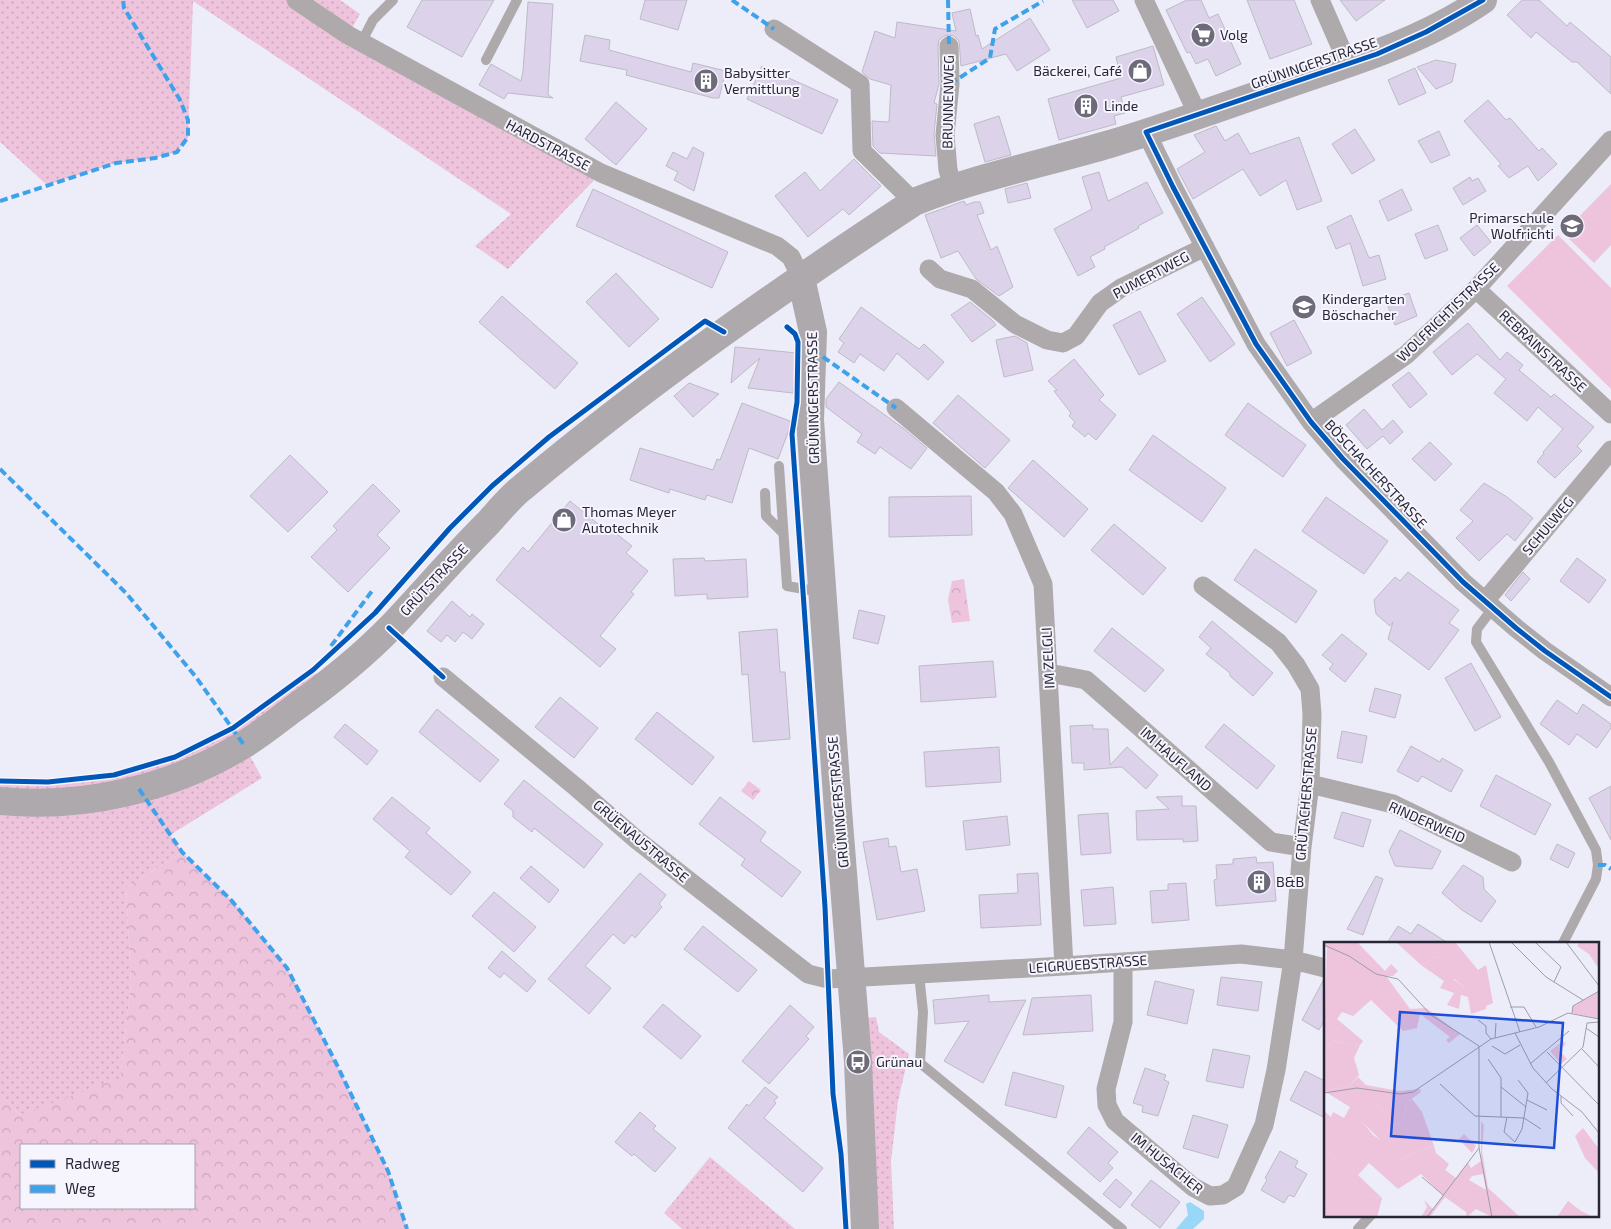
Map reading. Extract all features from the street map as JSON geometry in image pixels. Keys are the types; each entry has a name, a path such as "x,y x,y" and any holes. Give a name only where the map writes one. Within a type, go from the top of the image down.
{"main road":[{"name":"GRÜNINGERSTRASSE","path":"865,1229 858,1062 810,420 813,332 801,278 914,202 952,187 1198,116 1377,54 1426,32 1483,0"},
{"name":"GRÜTSTRASSE","path":"0,801 58,803 104,797 139,789 181,776 244,745 327,685 389,628 519,490 632,399 702,347 801,278"}],"street":[{"name":"HARDSTRASSE","path":"296,0 348,36 601,173 777,246 791,257 801,278"},
{"path":"1144,0 1198,116"},
{"path":"1320,0 1348,64"},
{"path":"774,29 860,84 862,151 914,202"},
{"name":"BRUNNENWEG","path":"949,46 950,84 945,135 948,170 952,187"},
{"name":"BÖSCHACHERSTRASSE","path":"1146,132 1256,344 1311,422 1343,459 1463,582 1545,651 1611,697"},
{"name":"WOLFRICHTISTRASSE","path":"1311,422 1406,355 1476,289 1611,140"},
{"name":"PUMERTWEG","path":"929,269 940,279 972,289 1015,324 1047,340 1063,343 1076,336 1100,304 1121,288 1205,247"},
{"name":"REBRAINSTRASSE","path":"1476,289 1611,414"},
{"name":"IM ZELGLI","path":"896,408 996,492 1012,514 1044,584 1064,966"},
{"name":"SCHULWEG","path":"1489,604 1611,450"},
{"name":"GRÜTACHERSTRASSE","path":"1203,586 1278,642 1296,665 1310,688 1312,714 1310,784 1302,847 1293,960"},
{"name":"IM HAUFLAND","path":"1049,673 1086,680 1271,842 1302,847"},
{"name":"GRÜENAUSTRASSE","path":"443,677 637,840 794,964 808,974 828,978 851,977"},
{"name":"RINDERWEID","path":"1310,784 1393,804 1512,862"},
{"name":"LEIGRUEBSTRASSE","path":"851,977 1064,966 1241,954 1293,960 1324,968"},
{"name":"IM HUSACHER","path":"1122,962 1123,1022 1106,1089 1107,1105 1115,1121 1193,1187 1210,1196 1223,1195 1236,1187 1264,1125 1276,1070 1293,960"}],"lane":[{"path":"361,43 373,20 393,0"},
{"path":"486,60 517,0"},
{"path":"779,466 787,586 822,592"},
{"path":"765,493 766,516 783,533"},
{"path":"1489,604 1477,629 1476,642 1549,762 1596,850 1598,865 1596,879 1564,942"},
{"path":"919,974 923,1012 920,1063 1122,1229"},
{"path":"1358,1229 1370,1216"}],"green space":[{"path":"0,0 340,0 360,14 348,35 601,173 508,269 475,246 511,214 193,1 188,137 177,152 155,158 116,163 47,185 0,142"},
{"path":"1611,184 1611,245 1594,263 1563,233"},
{"path":"1558,235 1611,288 1611,389 1507,286"},
{"path":"964,579 970,621 952,623 948,600 952,581"},
{"path":"313,670 327,685 244,745 262,778 170,835 182,852 126,888 131,983 120,1079 20,1115 0,1094 0,781 48,782 114,775 175,757 233,728"},
{"path":"749,781 761,790 753,800 741,791"},
{"path":"182,852 232,901 287,968 336,1063 388,1171 407,1229 0,1229 0,1094 20,1115 120,1078 131,983 126,888"},
{"path":"876,1017 879,1032 909,1054 898,1101 891,1161 894,1229 867,1229 855,1019"},
{"path":"710,1157 795,1229 682,1229 664,1213"}],"water":[{"path":"1190,1202 1204,1211 1204,1219 1193,1229 1176,1229 1188,1215 1186,1204"}],"building":[{"path":"422,0 494,0 462,57 407,27"},
{"path":"645,0 687,0 678,30 640,19"},
{"path":"1072,0 1113,0 1119,11 1087,28"},
{"name":"Volg","path":"1187,0 1201,0 1209,18 1218,14 1241,64 1216,76 1208,59 1196,64 1190,52 1187,53 1166,10"},
{"path":"1247,0 1294,0 1312,44 1270,59"},
{"path":"1340,0 1385,0 1356,21"},
{"path":"1522,0 1539,0 1567,26 1570,22 1611,57 1611,94 1577,62 1572,62 1536,32 1531,38 1507,15"},
{"path":"528,2 553,4 548,95 553,98 508,93 504,99 479,85 491,64 521,81"},
{"path":"970,9 976,36 978,35 982,49 1030,18 1050,50 1017,71 1006,54 961,66 959,41 954,36 944,36 939,40 938,46 939,84 934,103 937,104 934,134 936,156 880,153 873,146 872,121 889,122 891,85 870,79 862,72 875,31 895,38 897,22 956,31 952,13"},
{"path":"585,35 610,40 609,50 691,72 693,63 726,71 719,98 626,75 627,70 580,61"},
{"name":"Linde","path":"1153,46 1164,85 1121,97 1125,113 1114,116 1116,124 1059,140 1048,99 1121,78 1116,57"},
{"path":"1436,60 1456,64 1452,82 1436,89 1417,67"},
{"path":"762,66 838,100 822,134 747,99"},
{"path":"1415,68 1426,93 1399,105 1388,80"},
{"path":"1488,100 1506,120 1510,118 1539,151 1542,148 1557,164 1538,181 1528,166 1509,178 1498,166 1501,164 1464,121"},
{"path":"616,102 647,129 616,165 585,139"},
{"path":"999,116 1011,155 985,162 974,124"},
{"path":"1216,126 1225,141 1238,133 1250,154 1299,137 1322,201 1297,210 1286,180 1260,196 1243,169 1193,199 1177,169 1205,152 1194,135"},
{"path":"1355,129 1375,160 1352,174 1332,144"},
{"path":"1439,131 1450,155 1431,163 1418,141"},
{"path":"693,147 704,153 694,191 674,180 678,172 666,166 673,152 687,159"},
{"path":"854,159 881,186 849,215 843,209 808,237 775,196 805,172 820,191"},
{"path":"1099,172 1108,201 1147,182 1163,213 1138,226 1139,228 1090,257 1095,267 1078,276 1054,229 1092,209 1082,177"},
{"path":"1470,177 1472,181 1478,178 1486,191 1463,205 1453,188"},
{"path":"1027,183 1031,198 1008,203 1005,189"},
{"path":"593,189 728,252 712,288 576,226"},
{"path":"1402,189 1412,210 1388,221 1379,201"},
{"path":"964,201 966,205 980,202 984,213 977,215 991,250 997,246 1013,287 999,296 976,279 958,251 941,258 925,215"},
{"path":"1351,215 1369,258 1379,255 1386,279 1363,286 1350,243 1336,249 1327,227"},
{"path":"1438,225 1448,250 1425,259 1415,234"},
{"path":"1477,225 1491,242 1474,256 1460,238"},
{"path":"616,273 659,319 629,347 586,302"},
{"path":"1409,293 1417,316 1395,325 1386,301"},
{"path":"502,296 578,363 555,389 479,322"},
{"path":"1202,297 1235,344 1210,362 1177,314"},
{"path":"970,302 996,325 972,342 951,315"},
{"path":"861,307 919,349 924,344 944,362 928,380 897,353 884,371 860,354 854,363 838,352 844,343 839,339"},
{"path":"1140,311 1166,361 1139,375 1113,325"},
{"path":"1294,320 1312,353 1287,366 1270,333"},
{"path":"1468,323 1500,360 1507,352 1523,365 1519,370 1551,397 1554,394 1594,427 1577,446 1582,451 1555,478 1537,462 1563,429 1538,407 1527,421 1494,393 1506,379 1477,354 1452,375 1433,352"},
{"path":"1015,336 1027,343 1033,370 1004,377 996,340"},
{"path":"735,347 797,353 793,393 748,388 760,358 731,383"},
{"path":"1074,359 1104,395 1099,400 1116,415 1096,440 1088,433 1085,437 1072,426 1075,422 1069,416 1071,413 1054,391 1057,390 1048,381"},
{"path":"1409,372 1427,394 1410,408 1392,385"},
{"path":"839,382 903,428 927,448 911,469 880,447 875,454 857,442 862,434 826,407 826,399"},
{"path":"689,383 719,394 693,417 674,396"},
{"path":"958,395 1010,440 985,468 933,423"},
{"path":"742,403 790,421 789,430 778,459 749,448 732,503 707,495 705,500 670,489 669,493 630,480 640,448 713,470 717,459 720,460"},
{"path":"1248,403 1306,445 1283,477 1225,435"},
{"path":"1364,409 1382,430 1393,420 1403,432 1390,444 1383,436 1367,449 1346,425"},
{"path":"1153,435 1226,488 1202,522 1129,470"},
{"path":"1430,442 1452,464 1435,481 1412,459"},
{"path":"290,455 328,492 288,532 250,496"},
{"path":"1033,460 1088,509 1064,537 1008,488"},
{"path":"1484,483 1507,497 1533,518 1515,541 1507,534 1479,561 1456,538 1473,521 1460,510"},
{"path":"373,484 400,511 377,535 390,548 348,592 311,557 337,530 333,526"},
{"path":"971,496 972,535 889,537 889,497"},
{"path":"1326,497 1388,541 1364,574 1302,531"},
{"path":"570,501 603,528 605,525 632,546 626,553 648,571 631,592 634,594 600,636 616,649 600,667 496,580 523,547 528,552"},
{"path":"1114,524 1166,568 1143,595 1091,550"},
{"path":"1255,549 1317,591 1296,623 1234,580"},
{"path":"704,558 705,561 746,559 748,597 707,599 707,594 675,596 673,559"},
{"path":"1577,558 1606,580 1589,603 1560,581"},
{"path":"1408,572 1459,610 1449,623 1459,630 1429,670 1388,639 1393,622 1390,626 1376,614 1374,600 1395,577 1400,581"},
{"path":"1523,572 1530,579 1511,601 1505,595"},
{"path":"452,601 470,617 472,614 484,624 472,639 463,632 455,642 447,635 441,642 427,631"},
{"path":"859,610 885,616 878,644 853,638"},
{"path":"1212,621 1273,673 1253,696 1230,676 1230,673 1206,654 1211,648 1199,637"},
{"path":"1112,628 1164,670 1145,692 1094,651"},
{"path":"777,629 780,672 785,672 790,739 753,742 748,674 742,675 739,632"},
{"path":"1342,634 1367,654 1345,682 1329,669 1333,664 1322,655"},
{"path":"993,661 996,697 921,702 919,666"},
{"path":"1471,663 1501,717 1475,731 1445,678"},
{"path":"1375,688 1401,695 1395,718 1369,711"},
{"path":"560,697 598,728 574,758 535,727"},
{"path":"1557,700 1577,714 1583,704 1611,724 1611,728 1597,748 1577,734 1569,745 1540,724"},
{"path":"437,709 499,760 480,782 419,732"},
{"path":"657,712 714,757 692,785 635,739"},
{"path":"345,724 378,751 367,765 334,737"},
{"path":"1224,724 1275,766 1257,789 1205,747"},
{"path":"1093,725 1093,729 1108,729 1110,765 1127,747 1158,775 1146,789 1122,767 1084,770 1084,763 1072,763 1070,726"},
{"path":"1342,731 1367,736 1362,763 1337,758"},
{"path":"1411,746 1440,762 1442,758 1463,770 1451,792 1422,776 1418,782 1397,771"},
{"path":"999,747 1001,782 926,787 924,752"},
{"path":"1496,775 1551,804 1535,835 1480,806"},
{"path":"524,780 603,844 584,868 534,828 532,832 513,817 513,811 504,804"},
{"path":"1611,786 1611,840 1589,798"},
{"path":"1182,796 1182,806 1196,806 1198,841 1183,842 1183,839 1137,840 1136,811 1169,809 1156,797"},
{"path":"392,797 430,828 426,833 471,872 451,895 405,857 410,851 373,819"},
{"path":"720,797 766,832 760,841 801,872 782,897 741,865 745,859 699,824"},
{"path":"1342,812 1371,820 1363,847 1334,838"},
{"path":"1108,813 1111,853 1081,855 1078,815"},
{"path":"1007,816 1010,845 966,850 963,821"},
{"path":"1400,830 1441,851 1432,869 1395,866 1389,851"},
{"path":"888,838 889,847 896,846 901,872 917,869 925,911 877,920 863,842"},
{"path":"1557,844 1575,853 1568,868 1550,859"},
{"path":"1256,857 1257,863 1273,862 1276,901 1216,906 1214,880 1217,879 1216,865 1233,864 1233,859"},
{"path":"1463,865 1483,877 1484,889 1496,901 1481,922 1462,910 1442,893"},
{"path":"531,866 559,890 549,903 520,878"},
{"path":"640,873 666,895 659,904 662,907 635,938 632,935 624,944 613,934 585,966 611,988 589,1014 548,979"},
{"path":"1038,873 1041,925 981,928 979,895 1018,893 1017,874"},
{"path":"1376,876 1383,879 1363,935 1347,929"},
{"path":"1186,883 1189,920 1152,923 1150,891 1168,890 1168,884"},
{"path":"1113,887 1116,924 1084,926 1081,890"},
{"path":"494,892 536,927 514,952 472,916"},
{"path":"1418,924 1446,942 1388,942 1398,926 1411,934"},
{"path":"703,926 757,970 738,992 684,949"},
{"path":"502,951 536,981 527,992 504,973 500,978 488,968"},
{"path":"1221,977 1262,982 1258,1011 1217,1005"},
{"path":"1324,979 1324,1021 1319,1030 1302,1020"},
{"path":"1155,981 1194,990 1187,1024 1147,1015"},
{"path":"989,995 989,1002 1026,1000 983,1083 944,1061 969,1021 935,1024 933,1000"},
{"path":"1091,995 1093,1031 1023,1035 1032,998"},
{"path":"663,1004 701,1036 681,1059 643,1027"},
{"path":"790,1005 814,1027 806,1036 809,1039 769,1084 742,1061"},
{"path":"1213,1049 1250,1056 1243,1088 1206,1081"},
{"path":"1145,1068 1166,1075 1164,1080 1169,1082 1158,1116 1142,1112 1143,1106 1133,1103"},
{"path":"1305,1071 1324,1080 1324,1117 1290,1100"},
{"path":"1013,1072 1064,1086 1056,1118 1005,1105"},
{"path":"765,1087 778,1097 774,1101 776,1103 764,1118 823,1168 803,1192 728,1128 747,1104 749,1106"},
{"path":"640,1112 656,1126 653,1129 676,1148 655,1172 634,1154 632,1156 615,1142"},
{"path":"1193,1115 1228,1125 1218,1158 1183,1148"},
{"path":"1089,1127 1118,1152 1108,1163 1113,1168 1100,1182 1067,1153"},
{"path":"1280,1151 1298,1161 1295,1167 1307,1174 1294,1197 1289,1195 1284,1203 1261,1190 1267,1180 1265,1178"},
{"path":"1116,1179 1132,1193 1120,1208 1103,1194"},
{"path":"1151,1180 1180,1202 1160,1228 1131,1205"}],"marked path":[{"path":"0,201 116,163 155,158 177,152 188,137 188,120 180,100 124,8 123,0"},
{"path":"732,0 774,29"},
{"path":"948,0 949,46"},
{"path":"950,84 990,58 995,29 1043,1"},
{"path":"813,350 896,408"},
{"path":"0,469 126,593 196,677 244,745"},
{"path":"331,646 372,591"},
{"path":"139,789 182,852 232,901 287,968 336,1063 388,1171 407,1229"},
{"path":"1598,865 1605,865 1611,869"}],"cycle path":[{"path":"1483,0 1426,32 1377,54 1146,132 1256,344 1311,422 1343,459 1463,582 1545,651 1611,697"},
{"path":"0,781 48,782 114,775 175,757 233,728 313,670 375,613 450,528 492,486 549,437 705,321 724,332"},
{"path":"787,327 795,334 798,342 797,402 792,434 825,907 833,1094 841,1154 846,1229"},
{"path":"389,628 443,677"}],"place":[{"name":"Volg","path":"1203,35"},
{"name":"Bäckerei, Café","path":"1140,71"},
{"name":"Babysitter Vermittlung","path":"706,81"},
{"name":"Linde","path":"1086,106"},
{"name":"Primarschule Wolfrichti","path":"1572,226"},
{"name":"Kindergarten Böschacher","path":"1304,307"},
{"name":"Thomas Meyer Autotechnik","path":"564,520"},
{"name":"B&B","path":"1259,882"},
{"name":"Grünau","path":"858,1062"}]}
